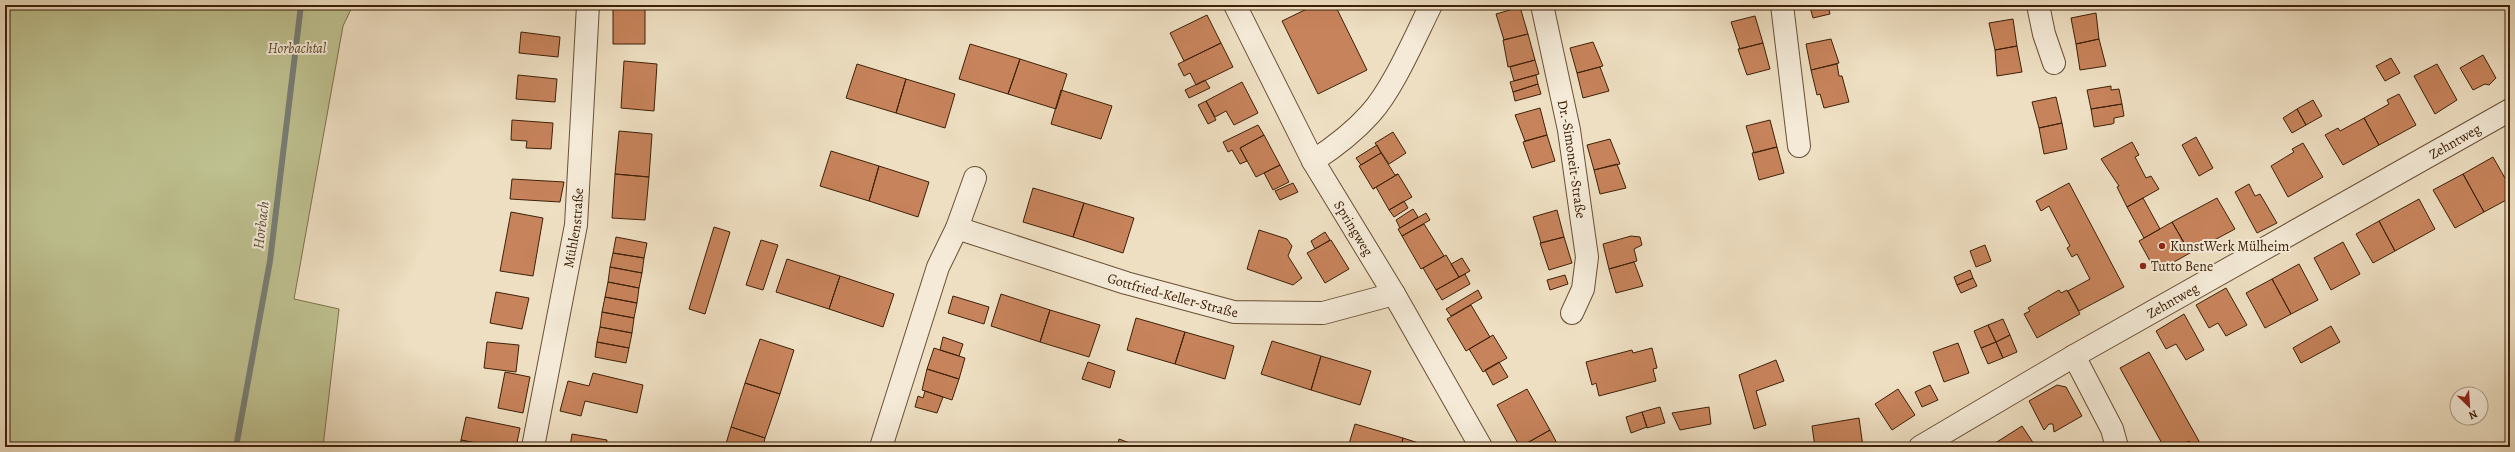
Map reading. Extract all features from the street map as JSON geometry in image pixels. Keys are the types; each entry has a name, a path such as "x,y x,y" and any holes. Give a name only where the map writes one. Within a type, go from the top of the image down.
{"street":[{"name":"Mühlenstraße","path":"533,447 576,225 588,5"},
{"name":"Springweg","path":"1235,5 1314,162 1394,294 1481,447"},
{"path":"1314,162 1370,114 1382,99 1431,5"},
{"name":"Dr.-Simoneit-Straße","path":"1542,5 1569,130 1587,257 1583,289 1572,313"},
{"path":"1782,5 1799,146"},
{"path":"2038,5 2044,34 2054,63"},
{"name":"Zehntweg","path":"1920,447 2074,356 2510,110"},
{"path":"881,447 938,268 957,228 975,178"},
{"name":"Gottfried-Keller-Straße","path":"957,228 1126,283 1234,312 1323,313 1394,294"},
{"path":"2074,356 2112,429 2117,447"}],"green space":[{"name":"Horbachtal","path":"5,5 353,5 343,26 294,299 339,309 323,447 5,447"}],"building":[{"path":"849,5 885,5 885,6 849,8"},
{"path":"1169,5 1181,5 1171,9"},
{"path":"1315,5 1335,5 1367,70 1318,94 1282,21"},
{"path":"1813,5 1828,5 1830,14 1813,18 1810,7"},
{"path":"645,7 645,44 613,44 613,8"},
{"path":"1520,7 1528,34 1504,40 1496,14"},
{"path":"2096,13 2099,39 2076,44 2071,18"},
{"path":"1207,15 1221,43 1184,61 1170,33"},
{"path":"1755,16 1763,43 1740,49 1731,22"},
{"path":"2013,19 2017,46 1995,50 1989,23"},
{"path":"521,32 560,37 558,57 519,53"},
{"path":"1528,34 1535,60 1508,67 1503,40"},
{"path":"2510,35 2510,46 2505,38"},
{"path":"1831,39 1839,63 1811,70 1806,44"},
{"path":"2099,39 2106,66 2080,70 2076,44"},
{"path":"1593,42 1603,66 1577,73 1570,48"},
{"path":"1221,43 1233,67 1196,85 1190,73 1184,76 1178,64"},
{"path":"1763,43 1770,69 1747,75 1738,49"},
{"path":"970,44 1020,59 1008,94 959,79"},
{"path":"2017,46 2022,72 1997,76 1995,50"},
{"path":"2483,55 2496,78 2489,85 2485,84 2473,90 2460,68"},
{"path":"2391,58 2400,73 2385,81 2376,66"},
{"path":"1020,59 1067,74 1056,109 1008,94"},
{"path":"1535,60 1539,74 1514,81 1510,67"},
{"path":"624,61 657,64 654,111 621,108"},
{"path":"857,64 906,79 896,113 846,98"},
{"path":"1837,64 1839,76 1842,76 1849,102 1824,108 1820,94 1817,95 1811,70"},
{"path":"2437,64 2457,100 2435,114 2414,76"},
{"path":"1600,67 1609,91 1583,98 1577,73"},
{"path":"518,75 557,79 555,102 516,99"},
{"path":"1536,75 1538,84 1513,92 1510,82"},
{"path":"906,79 955,94 945,128 896,113"},
{"path":"1205,80 1210,88 1189,98 1185,90"},
{"path":"1242,82 1258,113 1234,125 1226,111 1215,117 1206,101"},
{"path":"1538,84 1541,94 1515,101 1513,92"},
{"path":"2111,86 2111,90 2119,89 2122,104 2091,109 2087,90"},
{"path":"1061,90 1112,106 1101,139 1051,124"},
{"path":"2399,94 2416,125 2379,145 2364,118 2389,104 2387,100"},
{"path":"2056,97 2062,123 2039,128 2032,102"},
{"path":"2313,100 2322,116 2306,125 2297,109"},
{"path":"1206,101 1216,120 1208,124 1198,105"},
{"path":"2122,104 2124,116 2114,118 2114,123 2112,124 2094,127 2091,109"},
{"path":"1540,108 1547,135 1525,141 1515,115"},
{"path":"2297,109 2306,125 2292,133 2283,118"},
{"path":"2364,118 2379,145 2343,165 2325,135 2338,128 2340,131"},
{"path":"512,120 553,123 551,149 526,148 527,141 511,140"},
{"path":"1770,120 1777,147 1754,153 1746,126"},
{"path":"2062,123 2067,149 2044,154 2039,128"},
{"path":"1258,125 1264,135 1240,148 1247,161 1240,164 1232,150 1228,152 1223,142"},
{"path":"619,131 652,134 649,177 615,174"},
{"path":"1393,132 1406,153 1389,164 1375,143"},
{"path":"1264,135 1280,165 1256,177 1240,148"},
{"path":"1547,135 1555,161 1532,168 1523,142"},
{"path":"2196,137 2213,168 2199,176 2182,145"},
{"path":"1610,139 1620,164 1594,170 1587,145"},
{"path":"2132,142 2139,155 2135,157 2146,178 2151,176 2159,189 2127,207 2117,187 2119,186 2101,159"},
{"path":"2303,143 2323,177 2288,197 2271,166 2294,152 2292,149"},
{"path":"1377,145 1381,153 1361,165 1356,158"},
{"path":"1777,147 1784,173 1759,180 1752,153"},
{"path":"831,151 879,166 869,201 820,186"},
{"path":"1381,153 1395,175 1398,174 1373,189 1359,166"},
{"path":"2493,157 2510,187 2510,198 2484,212 2463,174"},
{"path":"1617,164 1626,188 1600,194 1594,170"},
{"path":"1280,165 1289,182 1273,190 1264,173"},
{"path":"879,166 929,182 918,217 869,201"},
{"path":"615,174 649,177 645,220 612,218"},
{"path":"1398,174 1412,197 1389,210 1376,187"},
{"path":"2463,174 2484,212 2455,228 2433,190"},
{"path":"512,179 564,182 560,202 510,199"},
{"path":"1293,183 1298,192 1280,200 1275,191"},
{"path":"2069,183 2124,287 2079,311 2068,291 2090,279 2077,254 2072,257 2067,248 2070,246 2049,206 2041,211 2036,201"},
{"path":"2249,184 2255,196 2260,194 2277,223 2257,233 2235,192"},
{"path":"1033,188 1084,203 1073,237 1023,222"},
{"path":"2143,198 2160,229 2144,238 2127,207"},
{"path":"2217,198 2235,229 2190,253 2172,222"},
{"path":"2419,199 2435,229 2395,251 2379,221"},
{"path":"1404,201 1408,208 1394,217 1389,210"},
{"path":"1084,203 1134,218 1123,253 1073,237"},
{"path":"1413,209 1418,217 1400,228 1396,220"},
{"path":"1557,210 1564,237 1541,243 1533,217"},
{"path":"511,212 543,218 533,276 500,271"},
{"path":"1426,213 1430,220 1402,236 1398,229"},
{"path":"2379,221 2395,251 2373,263 2356,234"},
{"path":"2172,222 2190,253 2156,272 2139,241"},
{"path":"1424,224 1444,256 1421,269 1402,236"},
{"path":"714,227 730,232 705,314 689,309"},
{"path":"1259,230 1287,239 1292,246 1288,256 1302,278 1293,285 1247,269"},
{"path":"1325,232 1330,240 1315,249 1311,241"},
{"path":"1631,236 1640,237 1642,245 1634,249 1637,261 1609,269 1603,244"},
{"path":"616,237 647,243 644,258 613,253"},
{"path":"1564,237 1572,263 1549,270 1540,243"},
{"path":"761,240 778,245 763,290 746,285"},
{"path":"1331,240 1349,269 1325,283 1307,253"},
{"path":"2343,242 2360,274 2331,290 2314,258"},
{"path":"1985,245 1991,261 1976,267 1970,251"},
{"path":"613,253 644,258 642,273 610,267"},
{"path":"1446,255 1459,277 1436,290 1423,268"},
{"path":"1462,258 1470,271 1459,277 1451,264"},
{"path":"787,259 840,276 829,309 776,292"},
{"path":"1634,262 1643,286 1616,293 1609,269"},
{"path":"2299,264 2318,300 2291,314 2272,279"},
{"path":"610,267 642,273 639,288 608,282"},
{"path":"1970,270 1973,278 1957,285 1954,277"},
{"path":"1465,274 1470,284 1442,300 1436,290"},
{"path":"1565,275 1568,284 1550,290 1547,280"},
{"path":"840,276 894,294 883,327 829,309"},
{"path":"1973,278 1977,286 1961,293 1957,285"},
{"path":"2272,279 2291,314 2265,328 2246,293"},
{"path":"608,282 639,288 637,303 605,297"},
{"path":"2226,288 2247,325 2226,336 2218,323 2209,328 2196,305"},
{"path":"1478,290 1482,298 1451,316 1446,309"},
{"path":"2059,290 2061,293 2067,290 2080,314 2037,338 2024,314 2030,311 2028,308"},
{"path":"496,292 529,298 522,329 490,323"},
{"path":"1001,294 1050,310 1040,342 991,326"},
{"path":"953,296 989,307 984,324 948,313"},
{"path":"605,297 637,303 634,318 602,312"},
{"path":"1471,305 1490,337 1466,351 1447,319"},
{"path":"1050,310 1100,325 1089,357 1040,342"},
{"path":"602,312 634,318 632,333 600,327"},
{"path":"2184,314 2204,350 2186,360 2176,344 2166,349 2156,331"},
{"path":"1136,318 1185,332 1175,364 1127,350"},
{"path":"2003,319 2010,335 1996,342 1988,325"},
{"path":"1988,325 1996,342 1981,348 1974,331"},
{"path":"2331,326 2340,342 2301,363 2293,348"},
{"path":"600,327 632,333 629,348 597,342"},
{"path":"1185,332 1234,346 1225,379 1175,364"},
{"path":"1493,335 1507,358 1483,372 1469,349"},
{"path":"2010,335 2017,352 2003,358 1996,342"},
{"path":"943,337 963,344 959,356 940,350"},
{"path":"760,339 794,350 780,394 745,383"},
{"path":"1272,341 1321,356 1311,390 1261,374"},
{"path":"487,342 519,345 516,372 484,368"},
{"path":"597,342 629,348 626,363 595,357"},
{"path":"1996,342 2003,358 1988,364 1981,348"},
{"path":"1958,343 1969,373 1944,382 1933,352"},
{"path":"934,348 965,358 959,379 927,369"},
{"path":"1652,348 1657,368 1653,369 1656,381 1599,396 1596,383 1592,385 1586,362 1632,350 1633,353"},
{"path":"2149,352 2200,443 2194,447 2189,441 2180,447 2164,447 2120,368"},
{"path":"1321,356 1371,371 1360,405 1311,390"},
{"path":"1776,360 1784,381 1756,391 1766,425 1754,429 1739,375"},
{"path":"1088,362 1115,371 1110,388 1082,379"},
{"path":"1499,362 1508,377 1493,385 1485,370"},
{"path":"927,369 959,379 952,400 922,390"},
{"path":"505,372 530,377 523,413 498,408"},
{"path":"593,373 643,385 637,413 585,401 581,416 560,411 568,381 589,386"},
{"path":"745,383 780,394 765,438 731,427"},
{"path":"1930,385 1938,400 1922,407 1915,392"},
{"path":"2057,385 2066,387 2082,416 2054,432 2053,424 2049,424 2044,430 2029,401"},
{"path":"1527,389 1550,430 1520,447 1497,405"},
{"path":"1898,389 1915,415 1892,430 1875,404"},
{"path":"925,391 943,397 937,413 915,407 918,396 923,398"},
{"path":"1660,407 1665,423 1647,428 1642,412"},
{"path":"1709,407 1711,424 1680,430 1672,413"},
{"path":"1642,412 1647,427 1631,433 1626,417"},
{"path":"466,417 520,428 516,447 495,447 461,440"},
{"path":"1859,418 1863,447 1815,447 1812,426"},
{"path":"1355,424 1403,438 1401,447 1348,447"},
{"path":"2022,426 2036,447 1989,447"},
{"path":"731,427 765,438 763,447 725,447"},
{"path":"1550,430 1559,447 1520,447"},
{"path":"572,434 607,440 606,447 570,447"},
{"path":"1403,438 1431,447 1401,447"},
{"path":"1119,439 1127,442 1125,447 1117,447"},
{"path":"461,440 495,447 460,447"},
{"path":"1127,442 1135,444 1134,447 1125,447"}],"waterway":[{"name":"Horbach","path":"236,447 270,261 301,5"}],"place":[{"name":"KunstWerk Mülheim","path":"2162,246"},
{"name":"Tutto Bene","path":"2143,266"}]}
